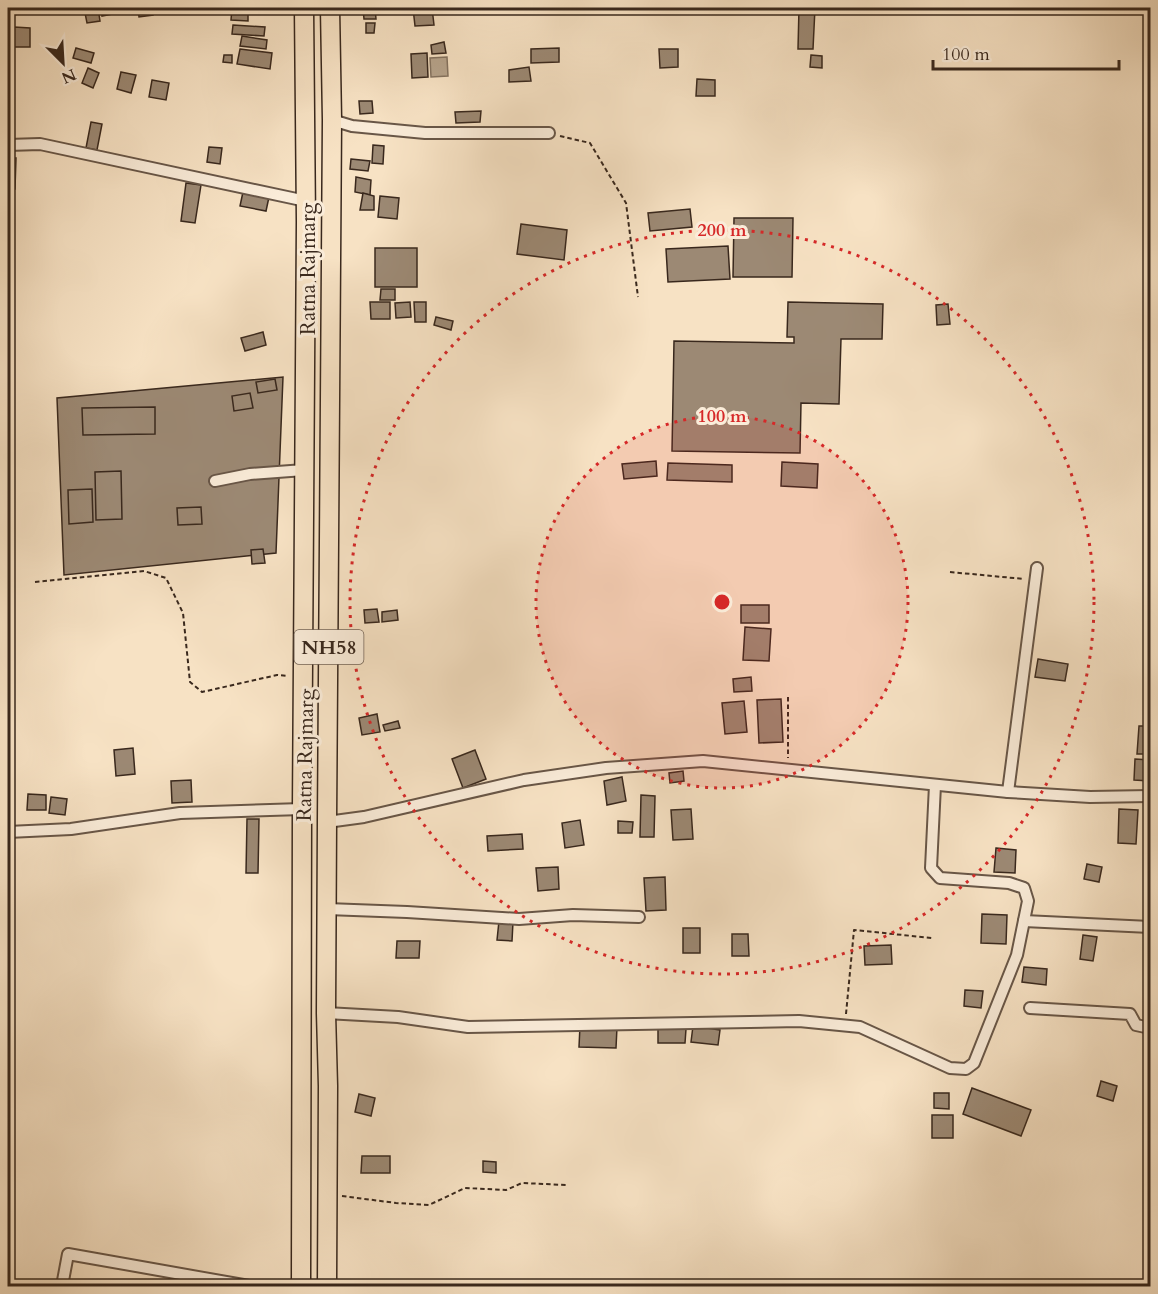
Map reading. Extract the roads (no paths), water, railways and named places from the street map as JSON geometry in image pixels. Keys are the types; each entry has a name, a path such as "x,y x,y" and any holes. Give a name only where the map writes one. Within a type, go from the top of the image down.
{"highway":[{"name":"Ratna Rajmarg","path":"301,1287 306,201 304,8"},
{"name":"Ratna Rajmarg","path":"327,1287 326,1013 332,120 330,8"}],"street":[{"path":"8,10 17,8"},
{"path":"332,120 352,126 424,133 549,133"},
{"path":"8,145 40,144 306,201"},
{"path":"215,481 250,474 304,470"},
{"path":"1008,792 1036,574"},
{"path":"327,822 364,817 524,780 606,768 704,761 1008,792 1090,797 1150,796"},
{"path":"326,1013 398,1017 468,1027 799,1021 860,1027 950,1068 966,1069 974,1063 1017,955 1028,901 1024,888 1009,883 940,878 931,868 935,785"},
{"path":"8,832 71,829 180,813 302,809"},
{"path":"327,909 519,919 573,915 639,917"},
{"path":"1024,921 1150,927"},
{"path":"1030,1008 1130,1014 1137,1025 1150,1028"},
{"path":"62,1287 68,1254 249,1287"}]}
